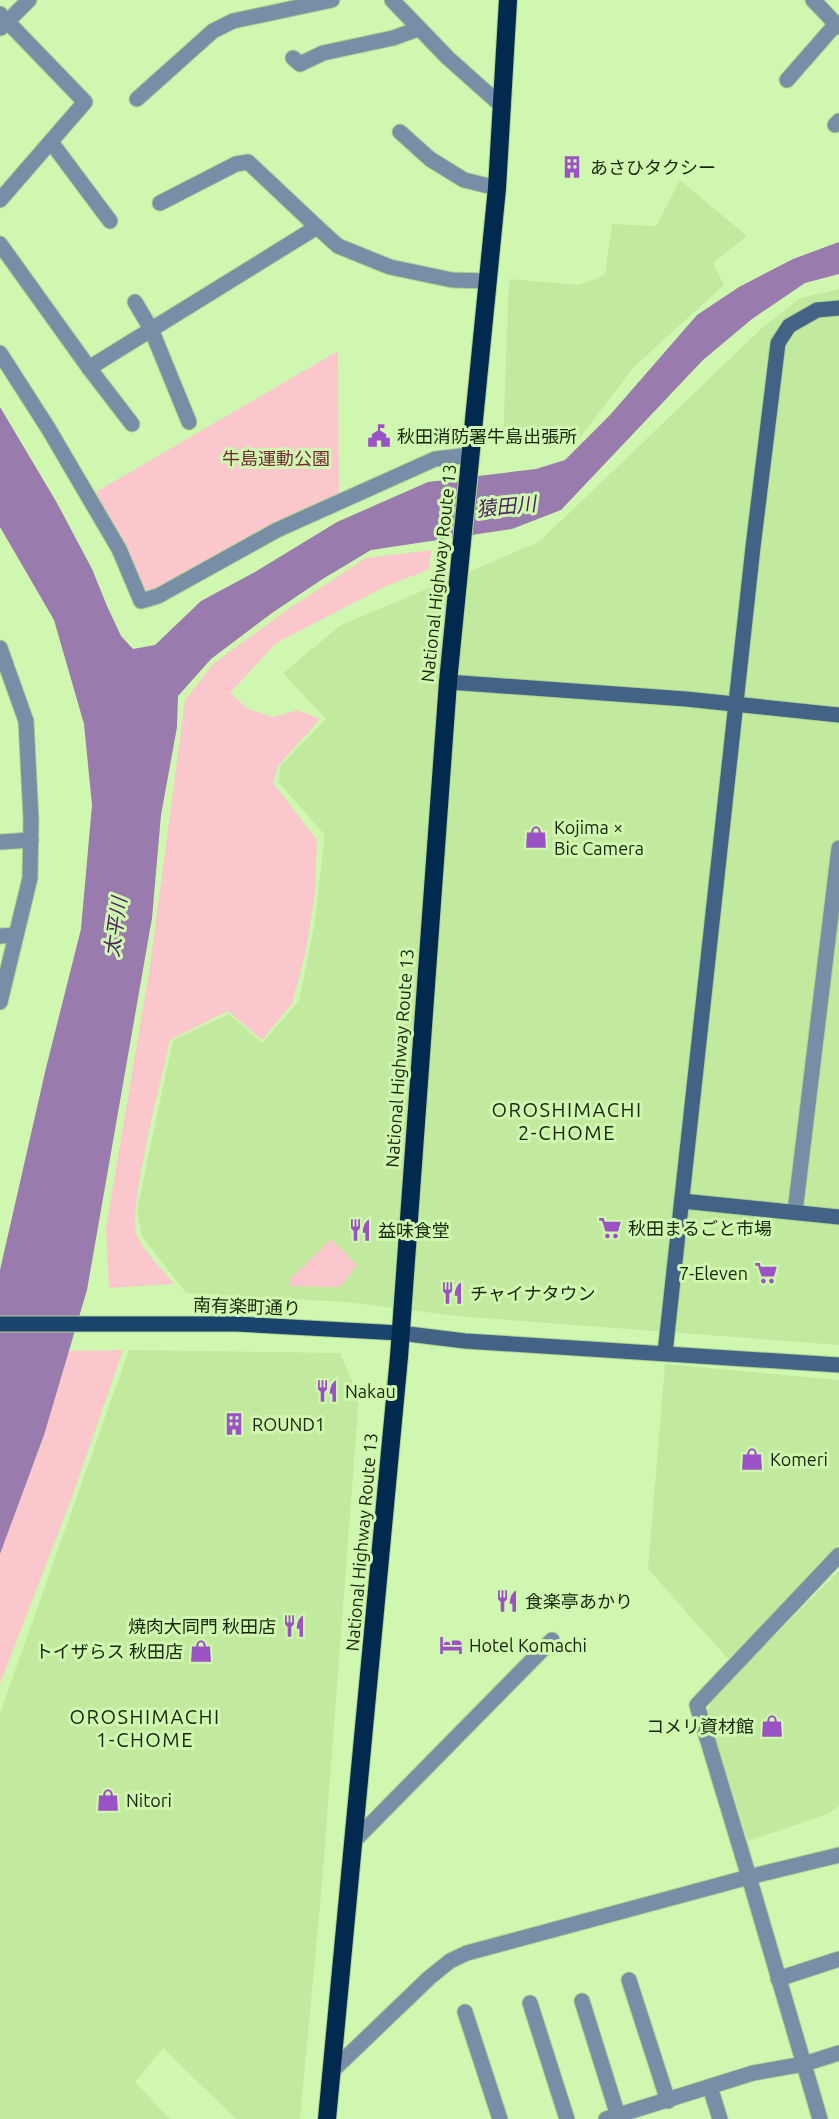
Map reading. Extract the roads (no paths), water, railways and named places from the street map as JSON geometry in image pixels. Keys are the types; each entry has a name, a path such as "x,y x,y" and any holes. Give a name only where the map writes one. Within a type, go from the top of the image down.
{"highway":[{"name":"National Highway Route 13","path":"327,2119 400,1333 448,682 489,281 503,107 508,0"}],"main road":[{"name":"南有楽町通り","path":"0,1324 236,1324 400,1333"}],"street":[{"path":"0,200 85,102 2,22 29,0"},
{"path":"137,99 213,31 233,21 332,0"},
{"path":"392,0 418,29 503,107"},
{"path":"787,80 838,26 813,0"},
{"path":"292,58 300,64 323,53 393,38 418,29"},
{"path":"400,132 430,159 464,180 497,188"},
{"path":"51,142 110,221"},
{"path":"160,203 236,164 248,162 338,246 390,267 452,280 489,281"},
{"path":"89,368 317,227"},
{"path":"0,244 132,424"},
{"path":"135,302 152,329 189,422"},
{"path":"665,1353 778,344 789,326 818,310 839,308"},
{"path":"0,353 48,428 119,549 141,600 158,596 277,530 435,459 471,460"},
{"path":"0,648 26,721 31,840 30,878 0,1002"},
{"path":"448,682 686,699 839,715"},
{"path":"0,842 31,840"},
{"path":"795,1212 839,848"},
{"path":"0,936 16,935"},
{"path":"682,1201 839,1217"},
{"path":"400,1333 465,1341 839,1365"},
{"path":"820,2119 697,1705 839,1555"},
{"path":"354,1841 552,1640"},
{"path":"331,2072 429,1978 450,1961 467,1953 749,1876 839,1855"},
{"path":"778,1979 839,1959"},
{"path":"629,1980 668,2101"},
{"path":"582,2001 614,2118 753,2073 804,2064 839,2053"},
{"path":"530,2003 567,2119"},
{"path":"465,2012 500,2119"},
{"path":"710,2087 720,2119"}],"water":[{"path":"839,242 839,274 805,283 752,319 703,360 561,510 512,529 371,550 272,613 211,659 178,696 177,727 161,815 152,918 87,1290 44,1435 0,1554 0,1270 46,1068 81,929 92,805 84,724 54,620 0,527 0,407 57,503 92,569 121,636 133,649 155,645 201,601 255,572 337,522 428,482 536,469 565,460 610,415 697,315 739,287 793,259"}],"place":[{"name":"あさひタクシー","path":"572,167"},
{"name":"秋田消防署牛島出張所","path":"379,436"},
{"name":"Kojima × Bic Camera","path":"536,837"},
{"name":"秋田まるごと市場","path":"610,1228"},
{"name":"益味食堂","path":"360,1230"},
{"name":"7-Eleven","path":"766,1273"},
{"name":"チャイナタウン","path":"452,1293"},
{"name":"Nakau","path":"327,1391"},
{"name":"ROUND1","path":"234,1424"},
{"name":"Komeri","path":"752,1459"},
{"name":"食楽亭あかり","path":"507,1601"},
{"name":"焼肉大同門 秋田店","path":"294,1626"},
{"name":"Hotel Komachi","path":"451,1645"},
{"name":"トイザらス 秋田店","path":"201,1651"},
{"name":"コメリ資材館","path":"772,1726"},
{"name":"Nitori","path":"108,1800"}],"district":[{"name":"OROSHIMACHI 2-CHOME","path":"567,1120"},
{"name":"OROSHIMACHI 1-CHOME","path":"145,1728"}],"park label":[{"name":"牛島運動公園","path":"276,458"}],"water label":[{"name":"猿田川","path":"506,506"},
{"name":"太平川","path":"115,927"}]}
